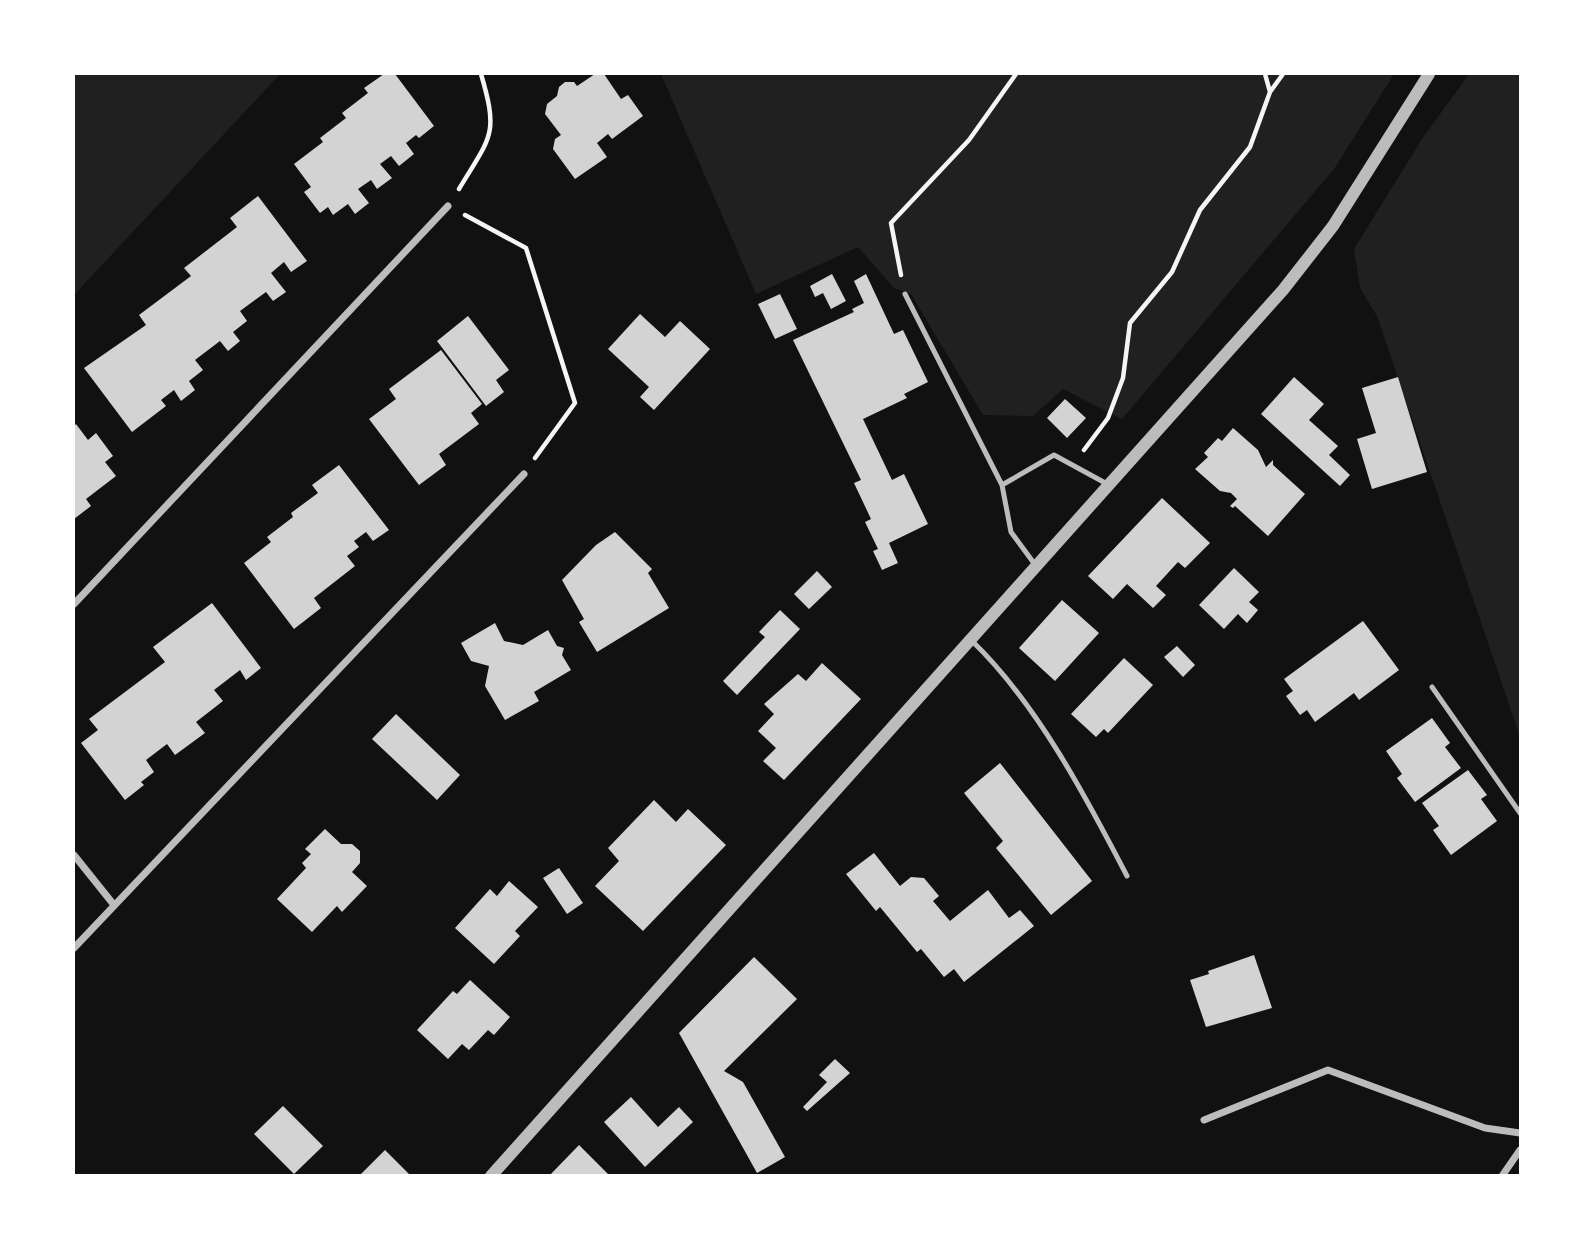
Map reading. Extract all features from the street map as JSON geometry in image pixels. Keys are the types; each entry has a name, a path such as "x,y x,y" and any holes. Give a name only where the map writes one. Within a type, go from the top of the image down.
{"street":[{"path":"491,1175 1301,269 1333,226 1429,74"},
{"path":"74,604 448,206"},
{"path":"74,948 524,474"},
{"path":"74,855 114,905"},
{"path":"1204,1120 1328,1070 1485,1128 1521,1133"},
{"path":"1502,1175 1521,1150"}],"lane":[{"path":"905,294 1002,485 1011,532 1036,566"},
{"path":"1002,485 1054,455 1109,485"},
{"path":"970,639 999,666 1083,791 1127,876"},
{"path":"1432,687 1521,813"}],"path":[{"path":"481,74 492,123 488,140 448,206 526,248 575,402 524,474"},
{"path":"905,294 891,223 969,140 1016,74"},
{"path":"1265,74 1270,92"},
{"path":"1074,465 1108,418 1123,378 1130,323 1172,272 1200,210 1250,147 1270,92 1283,74"}],"shaded area":[{"path":"74,74 280,74 74,295"},
{"path":"661,74 1394,74 1334,169 1122,419 1063,389 1033,416 983,415 911,294 894,288 858,247 756,294"},
{"path":"1469,74 1520,74 1520,737 1377,316 1360,288 1354,249 1422,139"}],"building":[{"path":"384,74 395,74 434,126 419,138 416,135 406,143 414,154 399,166 391,156 380,164 392,178 377,189 371,180 358,189 369,203 355,214 348,204 333,215 328,207 320,213 304,192 311,187 294,164 323,142 320,138 346,118 342,113 368,93 364,88"},
{"path":"595,74 604,74 621,99 628,95 643,116 612,139 608,134 597,143 607,157 575,179 553,149 555,139 561,135 545,114 547,104 557,96 559,87 565,82 574,82 577,86"},
{"path":"258,196 307,261 291,272 284,262 271,273 286,292 273,301 266,292 240,311 247,321 233,332 240,341 228,351 220,341 195,360 203,370 189,381 195,390 181,401 174,390 161,400 166,406 132,432 84,368 146,325 139,315 191,276 184,268 237,227 230,218"},
{"path":"832,274 846,301 831,309 823,293 815,297 810,286"},
{"path":"866,274 894,334 903,330 928,382 904,394 907,398 863,419 892,480 904,474 928,524 889,543 898,563 882,570 873,551 878,549 865,522 871,519 854,483 861,480 793,340 854,312 852,309 864,303 854,281"},
{"path":"780,294 797,329 775,339 758,304"},
{"path":"640,314 665,337 680,321 710,349 654,410 640,397 649,387 608,349"},
{"path":"468,316 509,370 496,380 504,392 486,406 437,341"},
{"path":"441,350 482,404 471,413 479,424 439,454 446,465 419,485 369,419 396,399 389,389"},
{"path":"1294,377 1324,404 1309,420 1338,446 1329,455 1350,475 1340,486 1261,414"},
{"path":"1398,377 1427,472 1372,489 1357,439 1376,433 1362,388"},
{"path":"1065,399 1086,418 1067,438 1047,418"},
{"path":"76,424 88,440 96,433 113,456 105,462 116,476 86,499 91,506 74,519 74,426"},
{"path":"1233,428 1258,450 1266,467 1273,460 1273,465 1305,494 1268,536 1235,506 1230,506 1237,499 1231,493 1220,491 1195,469 1208,457 1204,453 1218,438 1222,441"},
{"path":"339,465 389,530 373,541 366,532 354,541 359,547 347,556 355,566 314,598 321,608 294,629 244,563 271,542 267,537 293,517 291,513 318,493 312,485"},
{"path":"1162,498 1210,543 1185,568 1178,562 1156,586 1166,595 1153,608 1127,584 1113,599 1088,576"},
{"path":"615,532 652,569 648,573 669,608 597,652 579,622 584,619 562,580 596,545"},
{"path":"1234,568 1259,592 1249,602 1258,610 1247,623 1238,614 1224,629 1199,605"},
{"path":"817,571 832,587 809,609 794,594"},
{"path":"1062,600 1099,633 1055,681 1019,648"},
{"path":"212,603 261,668 246,680 240,670 214,690 223,701 196,722 205,733 175,755 167,744 146,760 154,772 141,782 144,785 125,800 81,743 98,730 89,719 165,662 153,647"},
{"path":"780,610 800,629 737,695 723,681 765,637 759,632"},
{"path":"1363,621 1399,670 1359,700 1354,693 1315,722 1307,710 1300,715 1286,696 1293,691 1284,679"},
{"path":"495,623 504,641 523,645 548,630 557,646 564,648 562,655 571,670 534,692 539,701 505,720 485,686 489,666 471,661 461,643"},
{"path":"1177,646 1195,665 1183,677 1164,657"},
{"path":"1124,658 1153,685 1108,733 1104,729 1096,737 1071,714"},
{"path":"822,663 861,699 784,780 763,761 776,748 758,731 774,714 764,704 798,674 806,681"},
{"path":"396,714 460,775 437,800 372,739"},
{"path":"1432,718 1450,743 1445,747 1461,768 1415,802 1397,778 1402,774 1386,751"},
{"path":"1000,763 1092,881 1051,915 996,848 1003,841 964,793"},
{"path":"1468,770 1487,795 1481,799 1497,821 1451,855 1433,830 1439,826 1422,803"},
{"path":"654,800 676,822 688,809 726,845 643,931 595,886 619,861 608,848"},
{"path":"325,829 341,844 352,844 360,851 360,863 352,872 367,886 342,912 337,906 312,932 277,899 306,868 302,863 311,854 305,849"},
{"path":"874,853 900,886 911,877 924,878 939,896 933,901 950,921 988,890 1009,918 1020,910 1034,926 964,982 954,969 944,977 921,949 917,952 880,907 876,911 846,874"},
{"path":"559,868 583,903 567,914 543,878"},
{"path":"509,881 538,907 515,931 520,936 494,964 455,928 490,889 497,896"},
{"path":"1254,955 1272,1008 1206,1027 1190,980"},
{"path":"754,957 797,999 724,1071 743,1082 785,1157 757,1173 679,1033"},
{"path":"470,980 510,1017 494,1035 488,1030 469,1050 462,1044 448,1059 417,1030 453,991 457,994"},
{"path":"835,1059 850,1073 807,1111 803,1107 827,1082 819,1075"},
{"path":"631,1097 658,1127 679,1107 693,1122 645,1167 604,1122"},
{"path":"283,1106 323,1146 294,1174 254,1134"},
{"path":"579,1145 610,1176 549,1176"},
{"path":"385,1150 411,1176 359,1176"}]}
